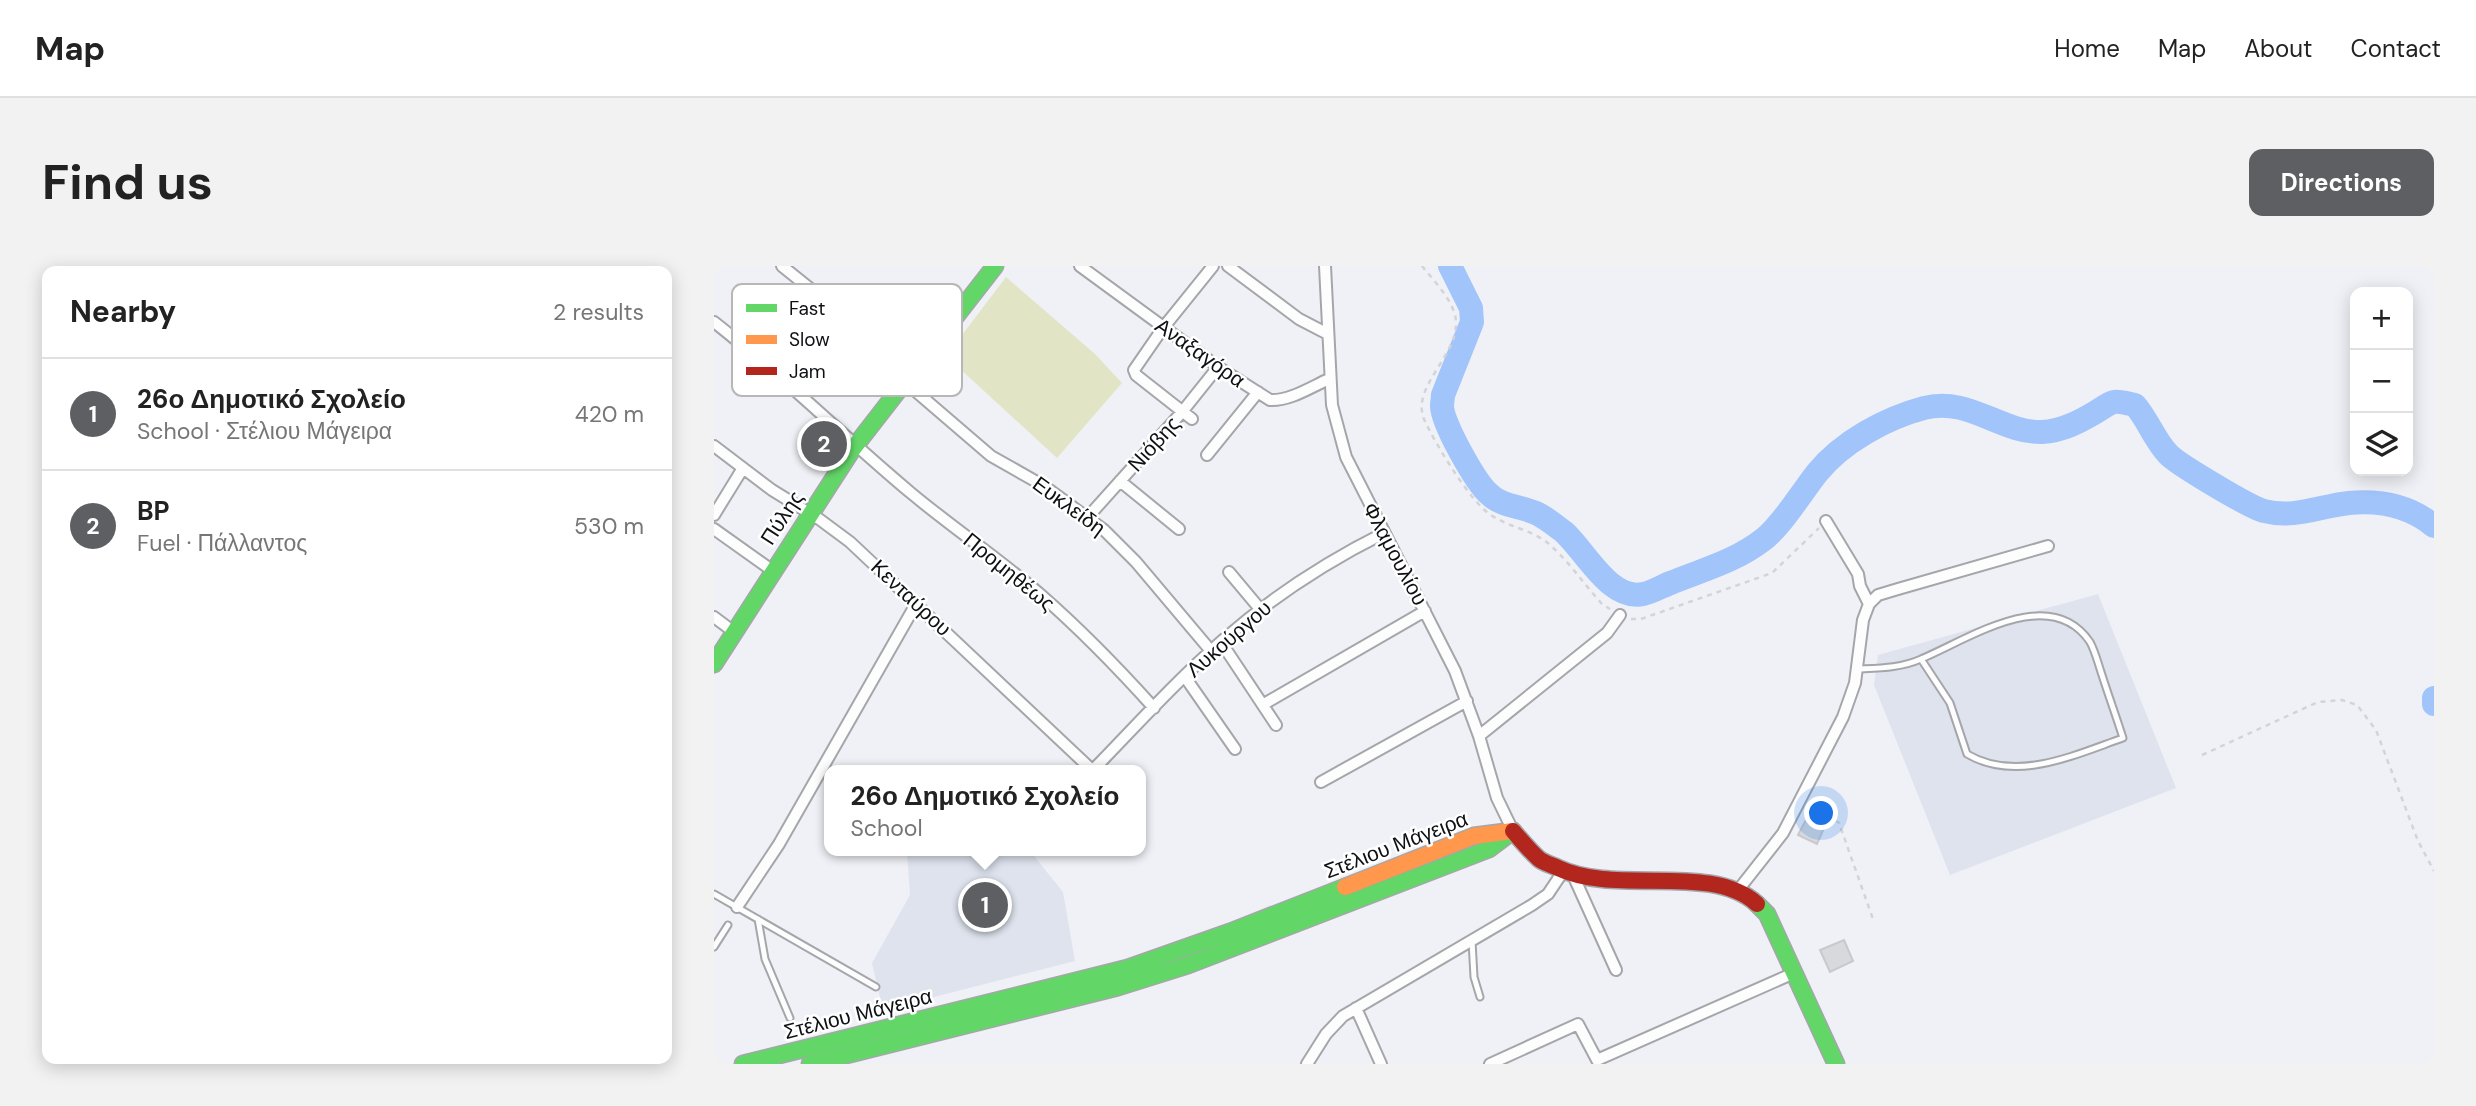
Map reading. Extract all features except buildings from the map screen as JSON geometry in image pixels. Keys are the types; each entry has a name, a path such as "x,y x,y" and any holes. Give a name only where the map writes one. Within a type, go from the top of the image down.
{"main road":[{"name":"Πύλης","path":"962,309 995,266"},
{"name":"Πύλης","path":"714,664 809,514 896,396"},
{"path":"1513,831 1533,855 1568,874 1617,881 1713,884 1739,889 1752,897 1762,906 1836,1064"},
{"name":"Στέλιου Μάγειρα","path":"743,1064 1128,968 1220,936 1474,836 1513,831"},
{"name":"Στέλιου Μάγειρα","path":"810,1064 1118,986 1188,965 1489,849 1513,831"}],"street":[{"name":"Ευκλείδη","path":"782,266 803,284"},
{"name":"Αναξαγόρα","path":"1080,266 1163,328 1270,400 1279,400 1329,379"},
{"path":"1192,419 1136,375 1134,370 1163,328 1213,266"},
{"path":"1228,266 1298,319 1326,332"},
{"name":"Φλαμουλίου","path":"1325,266 1329,379 1334,419 1346,457 1425,611 1466,701 1497,798 1513,831"},
{"name":"Προμηθέως","path":"714,322 732,338"},
{"name":"Νιόβης","path":"1087,518 1219,367"},
{"path":"1207,455 1258,392"},
{"name":"Προμηθέως","path":"797,396 855,448 1039,594 1089,639 1154,708"},
{"name":"Ευκλείδη","path":"929,396 991,456 1029,476 1104,530 1129,555 1211,651"},
{"name":"Κενταύρου","path":"714,446 772,490 850,542 1088,765"},
{"path":"714,515 743,468"},
{"path":"1121,481 1179,529"},
{"path":"1826,520 1858,574 1869,604"},
{"path":"714,529 773,571"},
{"name":"Λυκούργου","path":"1098,765 1211,651 1261,609 1350,550 1384,533"},
{"path":"1739,889 1775,845 1843,718 1858,669 1863,620 1869,604 1878,595 2048,546"},
{"path":"1229,572 1261,609"},
{"path":"824,765 916,604"},
{"path":"1264,704 1425,611"},
{"path":"1479,736 1607,633 1620,615"},
{"path":"714,617 734,632"},
{"path":"1221,642 1276,725"},
{"path":"1185,677 1235,749"},
{"path":"1321,782 1466,701"},
{"path":"737,907 779,845 824,766"},
{"path":"1307,1064 1326,1034 1343,1016 1542,899 1568,874 1616,970"},
{"path":"1490,1064 1578,1024 1597,1060 1794,973"},
{"path":"1356,1008 1381,1064"}],"lane":[{"path":"1858,669 1896,667 1921,659 1982,631 2018,619 2046,615 2075,624 2091,645 2123,738 2050,764 2002,767 1983,764 1967,754 1950,703 1921,659"},
{"path":"714,894 876,987"},
{"path":"758,919 765,959 790,1018"},
{"path":"714,947 728,925"},
{"path":"1472,941 1474,977 1480,997"}],"path":[{"path":"1422,266 1447,299 1456,325 1452,341 1421,402 1424,419 1465,488 1480,507 1499,520 1545,541 1602,604 1620,615 1641,619 1772,573 1826,520"},
{"path":"2202,755 2318,702 2342,700 2357,705 2376,730 2418,841 2434,871"},
{"path":"1802,797 1839,823 1873,919"}],"shaded area":[{"path":"2098,594 2176,788 1950,875 1874,685 1878,655"},
{"path":"907,856 1034,856 1063,892 1075,961 883,1010 872,963 910,895"}],"green space":[{"path":"1006,277 1095,354 1122,383 1057,458 962,371 962,335"}],"waterway":[{"path":"1450,266 1471,308 1472,322 1442,403 1443,414 1461,452 1489,494 1506,504 1532,511 1548,520 1564,532 1609,583 1631,594 1651,592 1720,564 1753,547 1778,525 1827,462 1852,441 1910,412 1940,406 1955,407 2012,427 2042,432 2070,425 2114,402 2135,405 2159,442 2174,459 2230,494 2264,511 2286,514 2349,503 2372,503 2405,509 2434,526"},
{"path":"2434,698 2434,704"}],"traffic: fast":[{"path":"962,308 995,266"},
{"path":"714,664 852,450 894,396"},
{"path":"810,1064 1118,987 1188,965 1489,849 1513,831"},
{"path":"743,1064 1128,968 1345,887"},
{"path":"1757,904 1767,914 1836,1064"}],"traffic: slow":[{"path":"1345,887 1474,836 1513,831"}],"traffic: jam":[{"path":"1513,831 1541,860 1582,876 1608,880 1715,885 1738,892 1757,904"}],"place":[{"name":"BP","path":"824,444"},
{"name":"26ο Δημοτικό Σχολείο","path":"985,905"}]}
